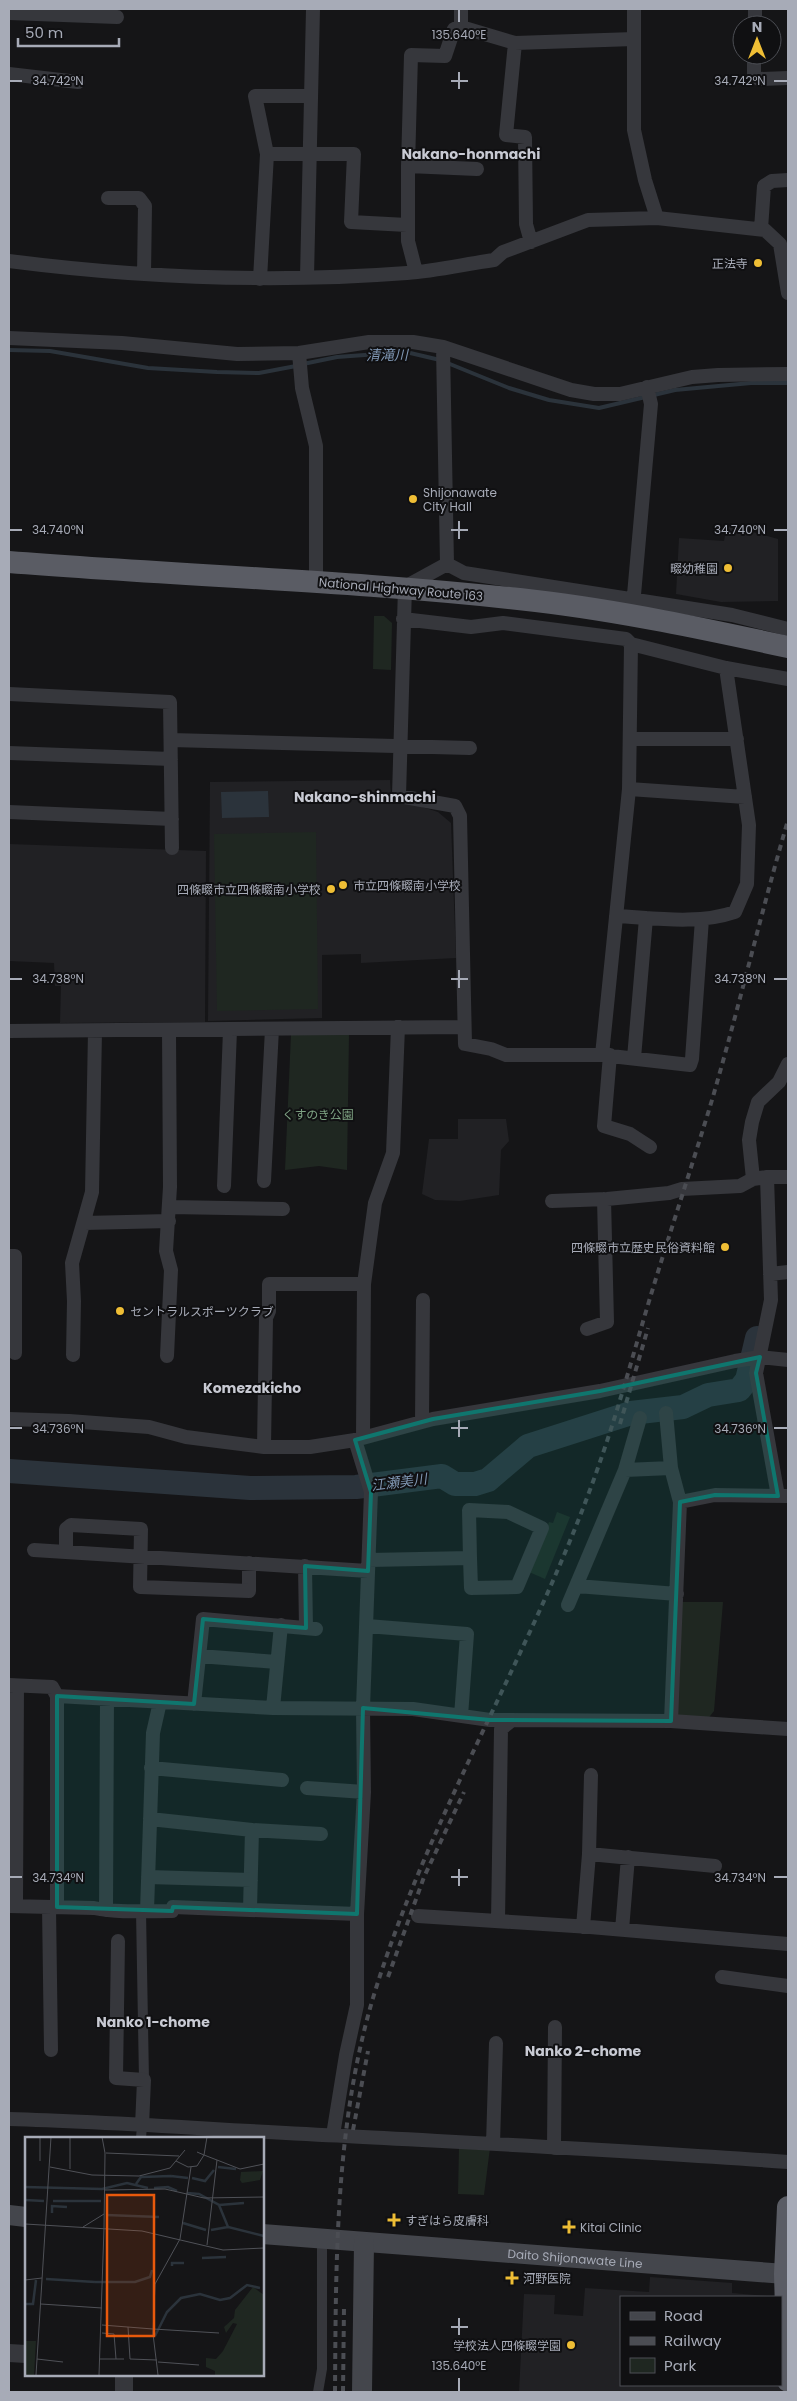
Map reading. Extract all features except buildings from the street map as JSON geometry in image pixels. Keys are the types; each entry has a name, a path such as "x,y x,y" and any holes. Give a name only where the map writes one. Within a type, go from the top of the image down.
{"highway":[{"name":"National Highway Route 163","path":"9,562 316,582 404,603 537,601 652,618 788,647"},
{"name":"National Highway Route 163","path":"9,576 404,603 596,620 722,643 788,659"},
{"path":"788,2207 788,2380"}],"main road":[{"path":"9,2216 25,2217"},
{"name":"Daito Shijonawate Line","path":"264,2234 787,2274"},
{"path":"362,2392 364,2243"}],"street":[{"path":"307,278 313,9"},
{"path":"461,9 461,27"},
{"path":"634,9 634,130 645,180 657,218"},
{"path":"9,13 45,12 117,17"},
{"path":"416,272 408,241 407,225 411,55 446,56 454,30 461,27 515,42 634,39"},
{"path":"515,42 506,135 525,137 526,224 532,242"},
{"path":"754,65 754,76 759,79 788,78"},
{"path":"9,74 78,82"},
{"path":"260,279 267,154 255,96 311,96"},
{"path":"267,154 354,154 352,222 407,225"},
{"path":"408,166 477,169"},
{"path":"761,229 764,186 772,181 788,180"},
{"path":"108,198 139,198 145,206 144,274"},
{"path":"9,262 84,271 260,279 416,272 494,260 503,252 588,220 657,218 764,230 780,244 788,293"},
{"path":"9,338 122,344 236,354 299,355 368,342 413,342 444,356 571,390 594,394 649,395 672,381 718,375 788,374"},
{"path":"299,355 302,388 316,446 316,582"},
{"path":"444,356 447,564 404,603 399,796 455,806 460,816 465,1044 491,1049 506,1055 606,1055 690,1065 692,1059 702,919"},
{"path":"633,604 649,395"},
{"path":"447,564 464,573 633,604 732,615 788,629"},
{"path":"404,603 471,627 503,623 628,639 726,668 788,679"},
{"path":"628,639 631,739 629,789 616,916 606,1055 604,1126 630,1134 650,1147"},
{"path":"616,916 716,919 735,912 747,884 749,825 726,668"},
{"path":"9,694 170,702 172,848"},
{"path":"631,739 736,739"},
{"path":"170,740 470,748"},
{"path":"9,753 171,759"},
{"path":"629,789 745,797"},
{"path":"9,812 172,819"},
{"path":"634,1058 646,918"},
{"path":"334,2136 346,2055 357,2005 357,1914 364,1792 363,1708 367,1626 369,1487 359,1438 364,1284 375,1203 393,1153 398,1027"},
{"path":"9,1031 464,1027"},
{"path":"264,1180 272,1029"},
{"path":"224,1186 230,1030"},
{"path":"73,1355 74,1301 72,1263 92,1192 95,1031"},
{"path":"167,1356 171,1270 166,1251 169,1214 169,1031"},
{"path":"680,1502 715,1495 783,1496 756,1373 771,1300 760,1178 749,1140 758,1102 779,1082 788,1064"},
{"path":"552,1201 604,1199 669,1193 682,1189 740,1186 760,1178 788,1176"},
{"path":"587,1329 607,1322 604,1199"},
{"path":"84,1222 169,1214 283,1210"},
{"path":"9,1256 15,1256 15,1353"},
{"path":"770,1274 788,1272"},
{"path":"264,1447 266,1318 269,1311 269,1284 364,1284"},
{"path":"422,1421 423,1300"},
{"path":"9,1419 149,1427 186,1437 264,1447 310,1447 359,1438 422,1421 600,1391 760,1357 788,1360"},
{"path":"666,1413 672,1468 680,1502 672,1721"},
{"path":"568,1605 625,1470 640,1418"},
{"path":"625,1470 672,1468"},
{"path":"469,1510 508,1512 542,1528 517,1587 471,1588 470,1558 469,1510"},
{"path":"66,1552 66,1529 71,1525 141,1529 140,1587 249,1591 250,1563"},
{"path":"34,1550 305,1566 368,1566 470,1558"},
{"path":"194,1704 203,1619 311,1628 305,1566"},
{"path":"576,1586 677,1594"},
{"path":"273,1708 281,1626"},
{"path":"367,1626 467,1634 461,1716"},
{"path":"199,1656 277,1662"},
{"path":"51,2050 53,1907 57,1696 52,1687 13,1686 12,1906 53,1907 94,1908 144,1911 172,1911 173,1907 357,1914"},
{"path":"57,1696 273,1708 413,1710 512,1720 672,1721 788,1729"},
{"path":"106,1910 108,1699"},
{"path":"141,2132 144,2080 144,1911 148,1877 153,1734 160,1702"},
{"path":"498,1921 502,1729 512,1720"},
{"path":"151,1768 282,1780"},
{"path":"583,1927 589,1854 591,1775"},
{"path":"307,1788 364,1792"},
{"path":"150,1819 252,1830 321,1834"},
{"path":"250,1909 252,1830"},
{"path":"589,1854 715,1866"},
{"path":"622,1930 628,1858"},
{"path":"148,1877 251,1880"},
{"path":"418,1916 788,1944"},
{"path":"118,1941 116,2078 144,2080"},
{"path":"722,1977 788,1986"},
{"path":"554,2148 555,2027"},
{"path":"493,2144 496,2042"},
{"path":"9,2119 92,2121 141,2132 334,2136 645,2151 788,2162"},
{"path":"318,2392 322,2369 322,2239"},
{"path":"9,2353 25,2354"},
{"path":"124,2376 124,2392"}],"highlighted area":[{"path":"760,1357 756,1373 778,1496 715,1495 680,1502 671,1721 490,1720 363,1708 357,1914 173,1907 172,1911 57,1907 57,1696 194,1704 203,1619 306,1628 305,1566 368,1571 371,1492 355,1440 433,1419 600,1391"}],"shaded area":[{"name":"畷幼稚園","path":"727,525 778,539 778,601 721,602 676,594 679,538 724,541"},
{"name":"四條畷市立四條畷南小学校","path":"390,780 391,797 438,812 451,823 456,958 361,963 361,954 322,955 322,1018 208,1021 210,782"},
{"path":"268,791 269,817 222,818 221,792"},
{"path":"9,844 206,851 205,1022 60,1023 61,986 55,986 54,963 9,961"},
{"path":"458,1119 506,1119 509,1141 501,1150 499,1195 460,1201 435,1200 422,1194 429,1139 458,1139"},
{"name":"学校法人四條畷学園","path":"650,2277 732,2283 732,2293 766,2296 620,2296 620,2386 782,2386 782,2376 783,2392 519,2392 524,2294 555,2295 554,2314 583,2316 585,2288 649,2292"}],"green space":[{"path":"374,616 384,616 392,623 391,670 373,669"},
{"path":"316,832 318,1009 217,1011 214,834"},
{"name":"くすのき公園","path":"291,1034 349,1034 347,1170 319,1166 285,1170"},
{"path":"557,1512 570,1517 545,1579 529,1572 549,1522 553,1523"},
{"path":"681,1602 723,1602 714,1711 707,1720 676,1718"},
{"path":"459,2147 490,2148 484,2195 458,2194"}],"waterway":[{"name":"清滝川","path":"9,350 50,351 148,368 217,372 259,373 296,366"},
{"name":"清滝川","path":"303,364 337,357 406,352 440,360 509,388 549,400 599,408 675,390 751,383 788,383"},
{"name":"江瀬美川","path":"9,1471 250,1488 356,1487 442,1476 455,1484 475,1484 488,1480 528,1446 631,1413 683,1407 708,1395 739,1390 747,1380 757,1338"}],"railway":[{"path":"335,2392 337,2243 340,2194 351,2095 360,2046 373,1998 397,1928 424,1860 548,1593 602,1456 712,1100 788,820"},
{"path":"620,1424 648,1328"},
{"path":"388,1977 424,1877 464,1792"},
{"path":"353,2130 368,2051"},
{"path":"343,2392 344,2307"}],"place":[{"name":"正法寺","path":"758,263"},
{"name":"Shijonawate City Hall","path":"413,499"},
{"name":"畷幼稚園","path":"728,568"},
{"name":"市立四條畷南小学校","path":"343,885"},
{"name":"四條畷市立四條畷南小学校","path":"331,889"},
{"name":"四條畷市立歴史民俗資料館","path":"725,1247"},
{"name":"セントラルスポーツクラブ","path":"120,1311"},
{"name":"すぎはら皮膚科","path":"394,2220"},
{"name":"Kitai Clinic","path":"569,2227"},
{"name":"河野医院","path":"512,2278"},
{"name":"学校法人四條畷学園","path":"571,2345"}],"district":[{"name":"Nakano-honmachi","path":"471,154"},
{"name":"Nakano-shinmachi","path":"365,797"},
{"name":"Komezakicho","path":"252,1388"},
{"name":"Nanko 1-chome","path":"153,2022"},
{"name":"Nanko 2-chome","path":"583,2051"}]}
